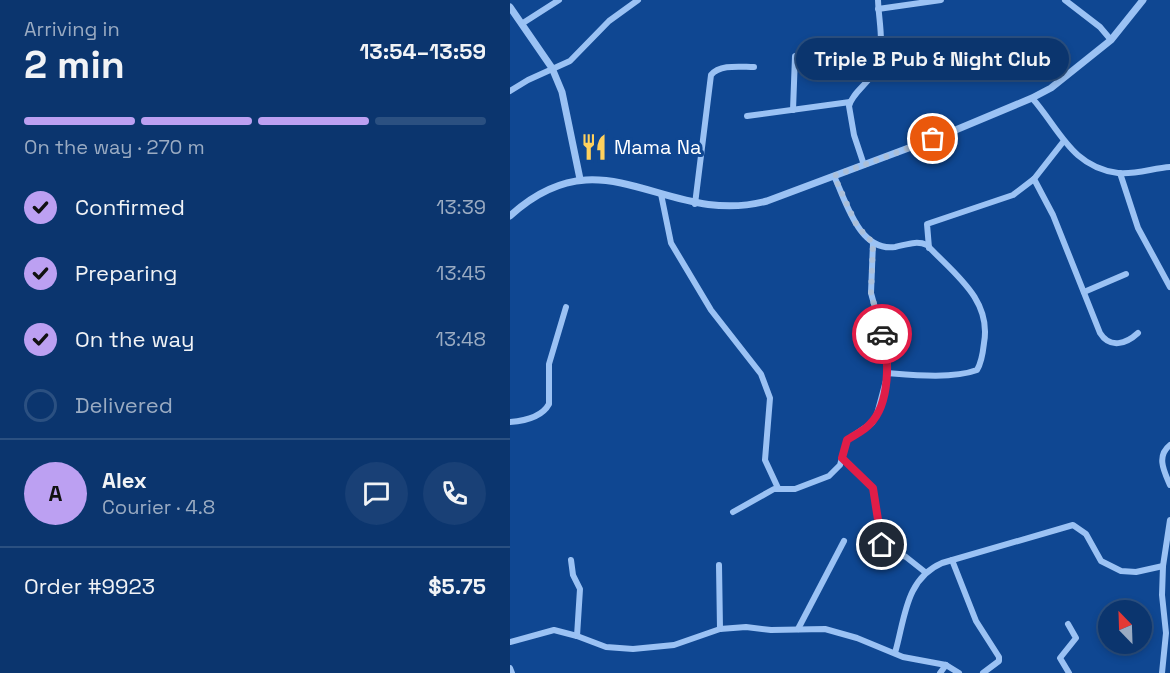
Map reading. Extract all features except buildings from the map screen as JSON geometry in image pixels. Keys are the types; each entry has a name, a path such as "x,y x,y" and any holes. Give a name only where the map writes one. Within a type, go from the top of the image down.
{"street":[{"path":"523,23 559,0"},
{"path":"510,92 578,56 609,21 638,0"},
{"path":"747,116 850,102 872,75 882,46 884,36 878,0"},
{"path":"879,9 941,0"},
{"path":"1065,0 1100,27 1111,40"},
{"path":"510,216 540,193 580,179 610,180 695,204 729,208 748,206 864,165 1032,98 1051,88 1111,40 1143,0"},
{"path":"510,7 552,68 562,92 580,179"},
{"path":"793,110 795,56 824,45 882,46"},
{"path":"695,204 711,75 725,68 754,66"},
{"path":"1032,98 1063,142 1084,159 1120,173 1170,167"},
{"path":"850,102 852,126 864,165"},
{"path":"929,248 927,224 1002,200 1034,179 1063,142"},
{"path":"1120,173 1138,228 1170,287"},
{"path":"834,176 857,226 873,243 891,248 920,242 971,289 981,307 985,336 979,367 968,373 888,373"},
{"path":"1034,179 1053,215 1084,292 1091,316 1103,338 1121,343 1129,341 1138,333"},
{"path":"661,194 671,243 711,310 754,365 769,389 765,460 778,488"},
{"path":"733,512 778,488 795,489 818,481 837,470 847,440 872,423 877,414 888,373 888,355 871,293 873,243"},
{"path":"1084,292 1126,274"},
{"path":"510,422 534,416 546,409 549,404 549,364 566,307"},
{"path":"1170,445 1164,450 1162,459 1170,485"},
{"path":"842,458 873,488 882,545 906,557 926,572"},
{"path":"1162,673 1166,633 1162,595 1163,566 1170,520"},
{"path":"895,653 907,602 917,581 926,572 952,560 1073,525 1086,534 1101,561 1121,572 1136,572 1163,566"},
{"path":"798,629 844,541"},
{"path":"571,560 573,575 580,589 577,636"},
{"path":"952,560 976,621 999,657 999,661 983,673"},
{"path":"719,565 720,629"},
{"path":"1068,624 1076,638 1060,658 1069,673"},
{"path":"510,642 554,630 606,647 633,649 674,645 720,629 746,627 825,629 895,653 946,665 959,673"},
{"path":"940,673 946,665"},
{"path":"510,668 512,673"}],"way so far":[{"path":"882,334 871,293 873,243 851,216 834,176 933,139"}],"place":[{"name":"Triple B Pub & Night Club","path":"933,139"},
{"name":"Mama Na","path":"594,147"}],"route":[{"path":"882,334 888,355 888,373 882,399 872,423 847,440 842,458 873,488 877,501 879,541 882,545"}]}
